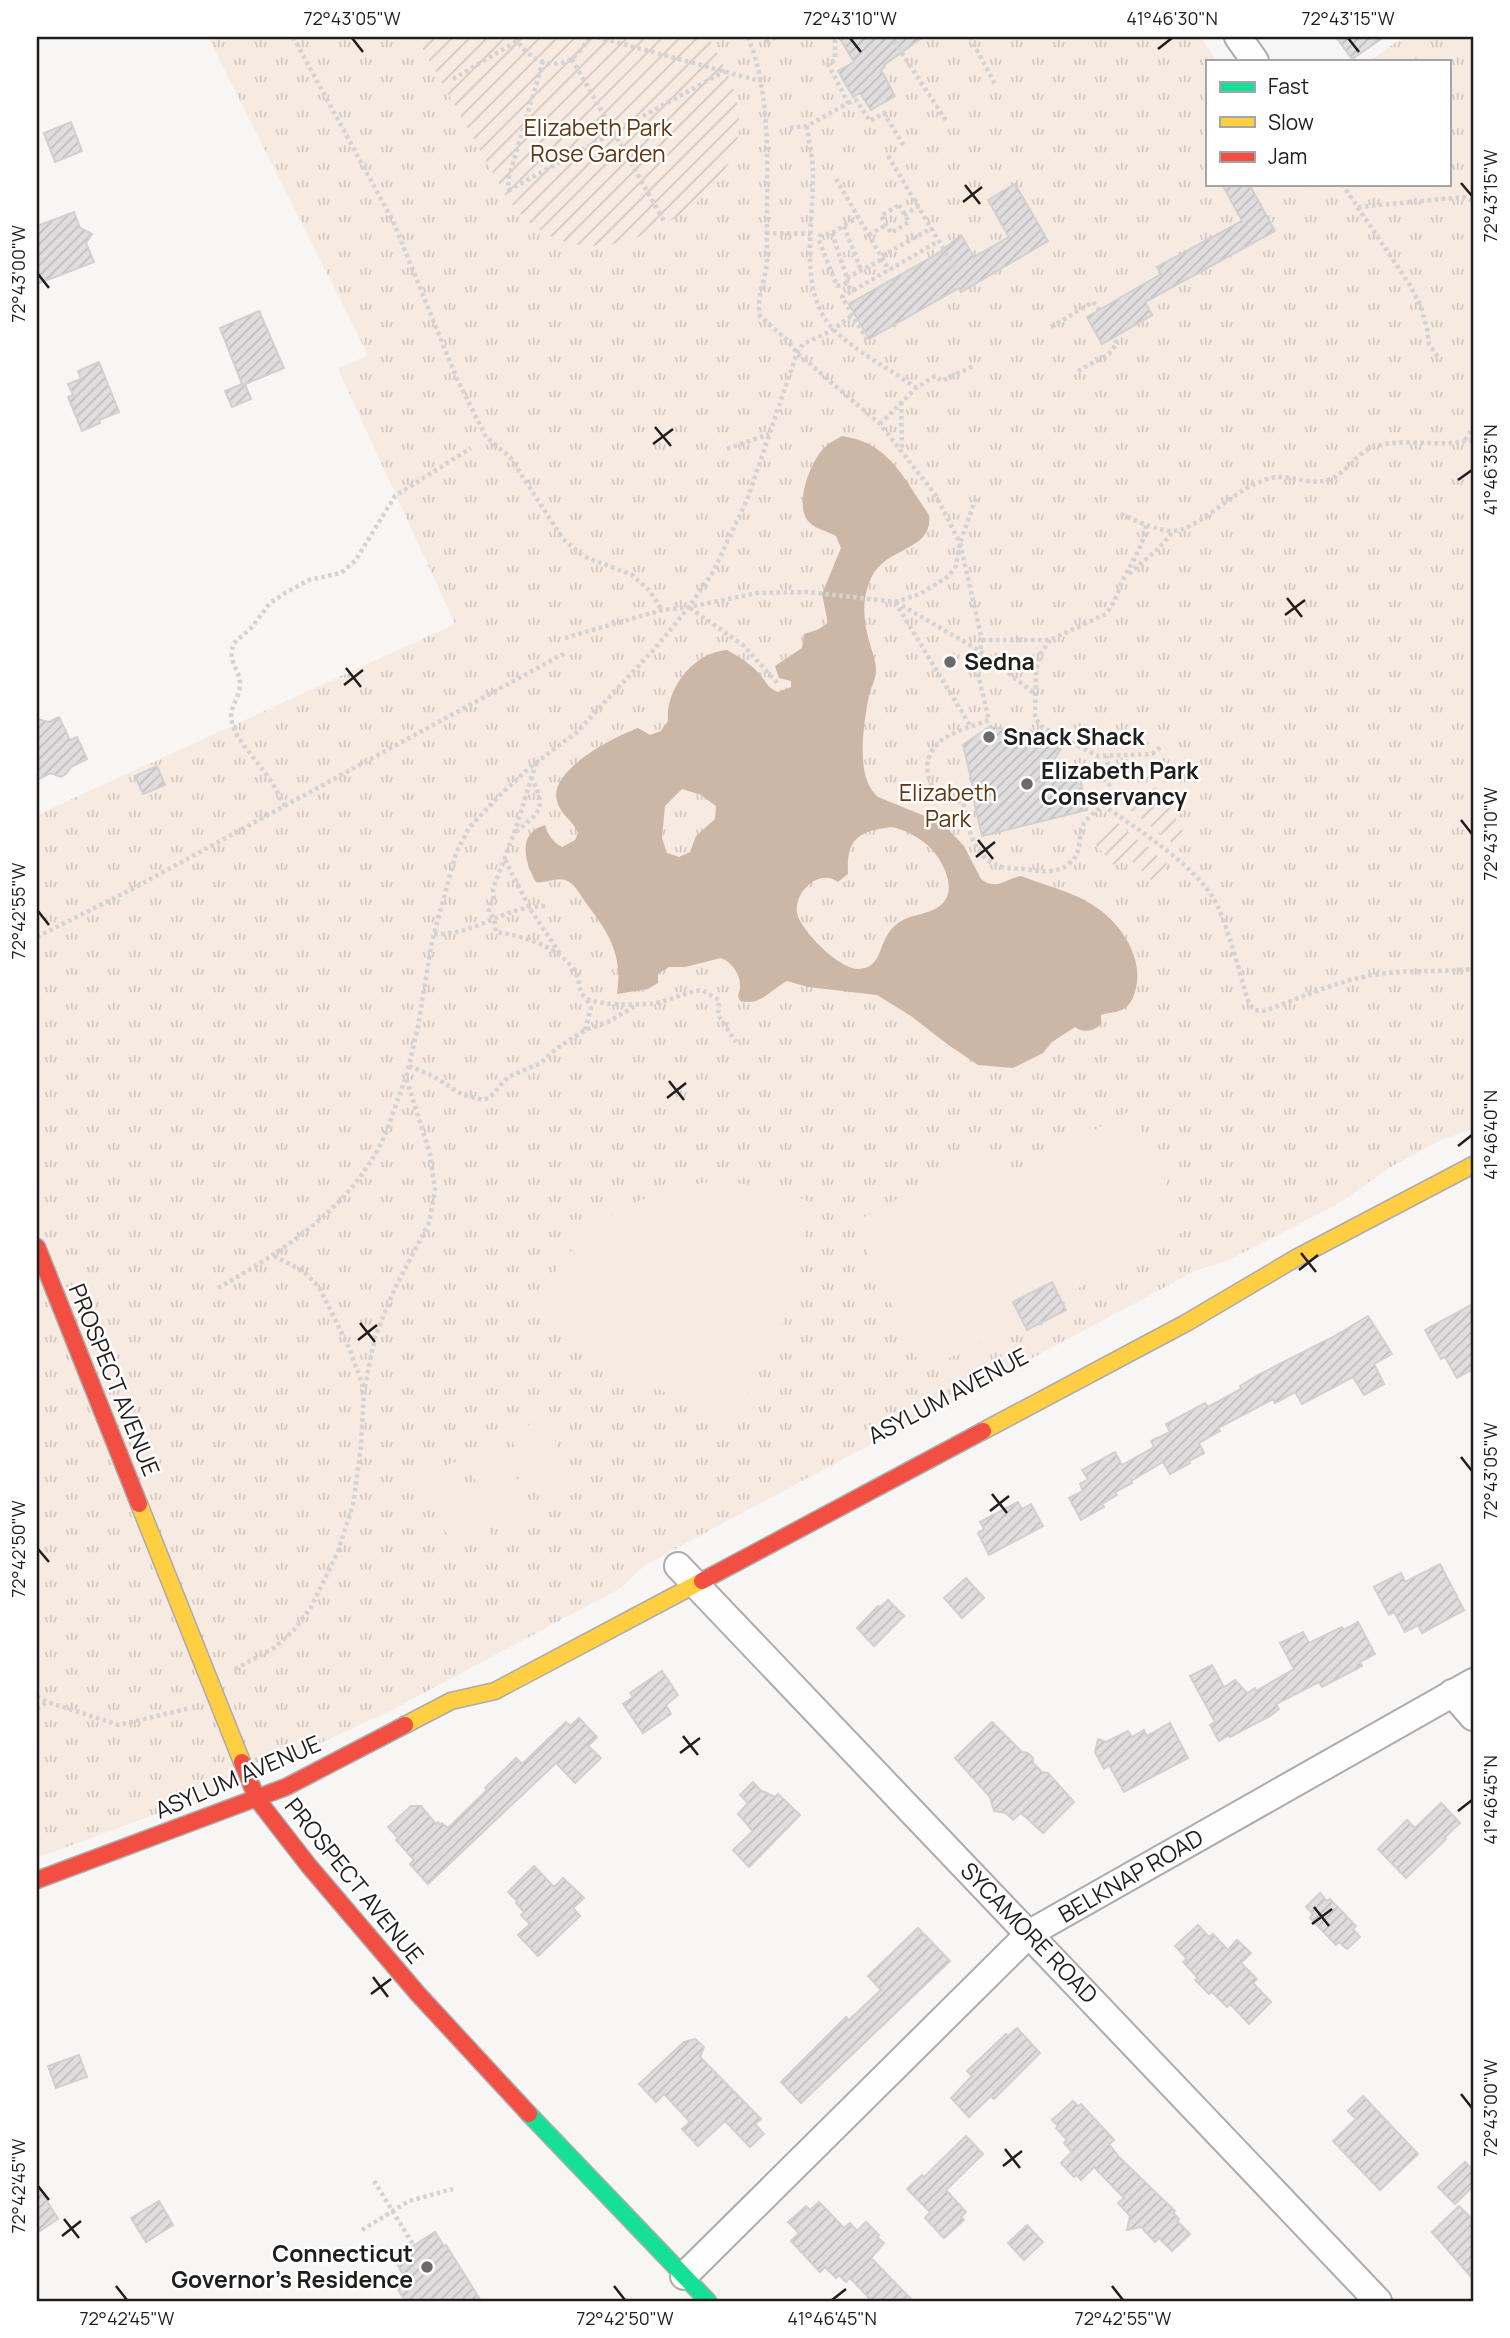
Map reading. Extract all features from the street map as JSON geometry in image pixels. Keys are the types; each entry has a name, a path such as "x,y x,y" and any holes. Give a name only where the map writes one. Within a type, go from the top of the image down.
{"main road":[{"name":"ASYLUM AVENUE","path":"37,1880 257,1799 286,1787 451,1701 495,1691 682,1571 1186,1323 1296,1258 1473,1165"},
{"name":"PROSPECT AVENUE","path":"37,1247 257,1799 299,1855 396,1969 547,2133 708,2301"},
{"name":"ASYLUM AVENUE","path":"451,1701 475,1677"}],"street":[{"path":"1238,37 1254,60"},
{"name":"SYCAMORE ROAD","path":"682,1571 1378,2301"},
{"path":"1463,1687 1473,1717"},
{"name":"BELKNAP ROAD","path":"684,2276 1030,1933 1463,1687"}],"path":[{"path":"293,37 393,221 457,379 486,436 510,457 563,540 583,556 632,575 649,590 662,610"},
{"path":"453,79 516,39 524,51 543,61 564,62 572,59 589,37"},
{"path":"597,37 761,81"},
{"path":"748,37 761,81 765,125 766,271 759,299 760,317 788,341 797,353 880,424 935,494 960,543 982,640 977,670 989,720 944,739 934,748 928,760 927,772 931,785 945,800 955,803 963,801"},
{"path":"766,42 776,37"},
{"path":"970,37 995,84"},
{"path":"840,38 835,40 835,60 828,64 848,103"},
{"path":"894,41 947,122"},
{"path":"572,59 664,221"},
{"path":"543,61 508,180 509,190 725,71"},
{"path":"790,128 807,126 856,100 870,121 884,113 905,148"},
{"path":"807,126 813,172 811,267 817,304 823,317 855,348 876,359 916,388"},
{"path":"888,156 955,268"},
{"path":"836,179 890,270"},
{"path":"1343,186 1410,285 1421,307 1429,344 1440,360"},
{"path":"1358,207 1464,197 1473,201"},
{"path":"899,205 909,222 891,233 886,225 881,216 899,205"},
{"path":"904,215 919,206"},
{"path":"858,217 832,233 820,236 819,240 837,286 932,228"},
{"path":"869,235 886,225"},
{"path":"844,226 861,270"},
{"path":"766,233 811,234"},
{"path":"832,233 852,292"},
{"path":"867,340 842,298 939,241"},
{"path":"1051,327 1094,302 1099,310"},
{"path":"218,1288 274,1256 305,1233 353,1187 384,1137 406,1078 434,934 456,853 469,828 537,762 577,732 690,607 713,572 747,499 797,353 803,344 834,329 854,315"},
{"path":"1077,371 1109,354 1117,343 1114,338"},
{"path":"880,424 916,388 935,376 942,381 973,366"},
{"path":"901,402 902,452"},
{"path":"1465,440 1473,428"},
{"path":"727,449 769,435"},
{"path":"1121,514 1146,525 1173,531 1194,523 1241,491 1273,477 1324,481 1334,477 1372,448 1402,443 1473,441"},
{"path":"285,806 264,771 240,740 232,723 240,687 232,660 234,643 252,627 270,603 285,593 309,580 341,573 355,561 395,496 471,448"},
{"path":"895,602 920,594 949,576 956,566 960,543 977,495"},
{"path":"982,640 1050,640 1106,614 1143,545 1146,525"},
{"path":"1125,577 1152,556 1173,531"},
{"path":"565,638 662,610 757,593 808,592 880,599 912,610 980,652 1035,694"},
{"path":"895,602 971,727"},
{"path":"690,607 743,645 779,685"},
{"path":"1050,640 1041,653 1035,670 1035,718 1042,727 1090,754 1152,754 1163,746"},
{"path":"37,937 134,888 565,653"},
{"path":"961,790 975,845 982,856 1003,868 1034,871 1061,869 1077,855 1083,825 1103,805 1108,792 1107,756"},
{"path":"537,762 493,888 494,899 489,912 494,919 496,932 526,938 545,946 564,959"},
{"path":"513,835 538,814 538,791 531,778"},
{"path":"1103,805 1150,838 1203,883 1217,904 1249,1004 1255,1010 1264,1011 1356,979 1387,973 1473,969"},
{"path":"504,859 529,905 577,975 581,992 591,1008 585,1030"},
{"path":"434,934 461,933 529,905 547,906"},
{"path":"587,999 611,1004 659,1003 671,997 702,990 719,1000 718,1015 736,1042"},
{"path":"408,1066 433,1076 463,1095 484,1100 508,1077 541,1063 556,1049 585,1030 608,1022 639,1003"},
{"path":"234,1670 274,1648 293,1631 310,1609 337,1554 353,1505 361,1446 364,1391 375,1337 394,1290 429,1223 435,1190 430,1154 406,1078"},
{"path":"274,1256 303,1271 318,1287 350,1350 364,1391"},
{"path":"37,1696 47,1702 120,1725 181,1712"},
{"path":"37,1709 47,1702"},
{"path":"374,2181 414,2246"},
{"path":"362,2230 409,2201 453,2189"}],"green space":[{"name":"Elizabeth Park","path":"208,37 1200,37 1216,60 1206,60 1206,186 1450,186 1450,60 1371,60 1403,37 1473,37 1473,1129 1441,1140 1389,1168 1336,1205 1225,1262 1197,1270 671,1551 644,1566 621,1588 390,1711 202,1797 37,1858 37,815 455,624 338,369 368,355"},
{"name":"Elizabeth Park Rose Garden","path":"416,37 708,37 734,90 739,114 737,140 728,165 703,196 683,213 636,238 589,246 567,242 545,233 525,218 506,196"},
{"path":"1159,786 1187,839 1180,849 1129,809 1141,795"},
{"path":"1114,820 1168,865 1153,882 1128,857 1114,865 1096,845"},
{"path":"1132,1110 1188,1229 923,1372 853,1223 985,1151 1000,1179"},
{"path":"719,1181 775,1188 813,1203 784,1321 740,1411 729,1416 692,1404 633,1378 533,1310 566,1257 607,1218 631,1204 658,1194"},
{"path":"544,1418 579,1491 545,1509 509,1435"},
{"path":"499,1441 534,1514 500,1531 464,1457"},
{"path":"454,1462 490,1535 455,1552 420,1479"}],"shaded area":[{"path":"842,436 872,446 884,454 903,476 929,515 929,526 924,535 879,566 868,584 866,593 865,619 876,670 863,734 863,763 871,788 878,797 942,823 964,846 981,879 986,882 996,884 1021,876 1072,894 1091,904 1116,925 1129,944 1137,966 1136,988 1128,1005 1121,1010 1101,1015 1101,1024 1091,1030 1075,1027 1052,1042 1043,1053 1013,1068 978,1065 911,1016 877,995 808,987 787,981 760,999 740,1001 740,985 735,969 721,958 685,967 669,967 658,974 658,983 648,989 617,994 616,956 601,924 572,884 561,879 536,882 528,865 527,841 536,829 545,825 551,838 562,847 575,840 578,833 557,801 557,789 562,778 585,756 627,732 638,728 650,735 661,731 668,721 671,697 677,685 684,674 703,657 727,650 750,665 778,692 791,687 791,681 779,678 775,666 802,648 804,634 828,623 822,594 841,548 836,536 814,526 806,517 803,508 805,486 818,456 825,447","holes":["682,789 701,795 716,806 715,819 696,836 690,852 679,857 667,853 662,838 665,806","892,827 906,831 931,849 946,873 949,890 941,905 935,909 909,917 896,925 886,937 871,965 866,968 850,968 822,948 805,929 797,913 799,897 809,884 816,880 831,878 838,882 848,874 849,852 857,838 871,831"]}],"building":[{"path":"839,37 923,37 884,65 881,70 895,96 871,110 860,93 853,97 838,71 854,62"},
{"path":"1336,37 1384,37 1352,59"},
{"path":"71,122 82,151 55,162 44,133"},
{"path":"1015,184 1048,241 961,292 959,288 869,339 849,304 939,253 961,235 974,257 1009,237 988,200"},
{"path":"1223,186 1250,186 1275,231 1145,302 1152,315 1102,344 1087,317 1161,274 1157,267 1242,221"},
{"path":"74,212 80,228 92,234 86,243 94,262 37,284 37,226"},
{"path":"259,311 284,368 245,384 251,399 232,407 225,391 242,384 220,328"},
{"path":"99,362 119,412 82,431 68,397 73,395 68,384 81,379 78,371"},
{"path":"59,717 70,740 77,737 87,759 71,767 61,777 50,773 37,780 37,719 49,722"},
{"name":"Elizabeth Park Conservancy","path":"989,727 1030,730 1061,749 1039,782 1078,769 1087,810 982,836 963,745"},
{"path":"157,766 165,785 143,794 135,776"},
{"path":"1052,1282 1066,1310 1027,1330 1013,1302"},
{"path":"1473,1304 1473,1369 1457,1378 1445,1357 1441,1359 1425,1330"},
{"path":"1368,1316 1392,1354 1374,1364 1384,1384 1364,1395 1353,1377 1302,1404 1295,1392 1275,1403 1273,1399 1218,1428 1220,1431 1199,1443 1204,1453 1189,1461 1190,1463 1170,1474 1163,1462 1115,1492 1117,1495 1102,1504 1104,1507 1081,1520 1069,1498 1083,1491 1080,1484 1088,1479 1082,1470 1115,1452 1122,1465 1154,1447 1151,1441 1170,1432 1166,1424 1205,1403 1208,1407 1241,1389 1240,1386 1258,1375"},
{"path":"1018,1502 1022,1509 1031,1504 1043,1526 989,1555 978,1533 984,1529 980,1522"},
{"path":"1440,1564 1464,1610 1422,1633 1418,1625 1405,1632 1394,1612 1389,1615 1374,1587 1401,1573 1405,1582"},
{"path":"966,1578 984,1598 962,1618 944,1598"},
{"path":"888,1600 904,1616 874,1646 857,1628 878,1606"},
{"path":"1358,1622 1375,1654 1360,1662 1362,1666 1322,1687 1319,1682 1276,1704 1279,1709 1270,1716 1219,1741 1210,1725 1215,1722 1190,1676 1212,1665 1224,1687 1235,1680 1247,1693 1255,1688 1256,1691 1294,1669 1280,1643 1303,1632 1309,1643"},
{"path":"662,1671 678,1695 666,1705 671,1714 643,1733 623,1704 633,1697 630,1693"},
{"path":"579,1718 597,1737 588,1746 601,1758 575,1783 556,1763 428,1884 410,1864 414,1860 388,1827 411,1806 421,1806 436,1824 442,1823 448,1828 516,1758 522,1764 566,1722 570,1726"},
{"path":"992,1722 1022,1752 1028,1753 1033,1758 1033,1763 1042,1772 1048,1773 1074,1802 1043,1833 1021,1813 1013,1820 1006,1813 994,1811 990,1797 955,1758"},
{"path":"1170,1723 1188,1758 1124,1792 1109,1765 1104,1769 1095,1752 1098,1739 1106,1742 1128,1731 1132,1737 1144,1730 1147,1736"},
{"path":"753,1782 760,1790 775,1797 778,1794 800,1815 749,1867 733,1850 753,1831 738,1814 748,1803 740,1795"},
{"path":"1441,1803 1460,1823 1406,1878 1378,1849 1407,1820 1415,1828"},
{"path":"534,1866 554,1887 563,1878 584,1898 573,1908 580,1916 538,1956 518,1935 530,1924 521,1915 524,1912 516,1903 518,1902 508,1892"},
{"path":"1320,1893 1327,1901 1330,1899 1356,1926 1353,1929 1360,1937 1347,1949 1339,1942 1336,1945 1310,1918 1313,1914 1306,1907"},
{"path":"1198,1925 1209,1937 1213,1934 1228,1950 1237,1940 1251,1953 1241,1963 1257,1979 1253,1983 1271,2002 1249,2024 1230,2004 1227,2007 1212,1992 1209,1994 1183,1962 1187,1959 1175,1946"},
{"path":"918,1928 950,1961 801,2103 781,2082 846,2017 849,2020 881,1990 868,1976"},
{"path":"1017,2028 1040,2053 994,2099 991,2096 969,2117 951,2098 972,2076 967,2071 1006,2034 1008,2036"},
{"path":"695,2039 704,2047 700,2057 761,2119 755,2124 764,2134 750,2147 725,2121 698,2146 682,2129 690,2122 664,2094 656,2102 639,2084 684,2042"},
{"path":"79,2055 87,2077 56,2088 48,2066"},
{"path":"1363,2096 1418,2154 1380,2190 1333,2141 1356,2119 1348,2111"},
{"path":"1073,2101 1078,2106 1081,2104 1114,2140 1109,2144 1119,2157 1175,2211 1173,2213 1179,2219 1177,2221 1190,2234 1172,2251 1159,2238 1155,2242 1141,2227 1127,2230 1130,2216 1118,2203 1124,2198 1094,2167 1081,2180 1077,2175 1074,2177 1061,2163 1072,2152 1064,2143 1067,2140 1052,2120"},
{"path":"966,2136 983,2154 946,2190 966,2212 961,2217 964,2220 944,2238 925,2218 930,2212 907,2189 922,2175 924,2177"},
{"path":"1465,2162 1473,2170 1473,2186 1455,2204 1438,2187"},
{"path":"37,2185 58,2219 37,2233"},
{"path":"159,2201 173,2225 146,2242 131,2218"},
{"path":"819,2202 844,2228 850,2223 857,2231 866,2222 879,2235 877,2237 884,2243 871,2258 913,2301 872,2301 850,2278 846,2282 839,2275 836,2278 825,2267 820,2272 791,2241 799,2233 788,2222 806,2206 810,2210"},
{"path":"1459,2206 1473,2220 1473,2279 1432,2232"},
{"path":"1027,2225 1043,2242 1024,2260 1008,2243"},
{"name":"Connecticut Governor's Residence","path":"435,2232 481,2301 405,2301 393,2281 403,2275 394,2258"}],"traffic: fast":[{"path":"529,2114 708,2301"}],"traffic: slow":[{"path":"983,1431 1186,1323 1296,1258 1473,1165"},
{"path":"139,1504 242,1762"},
{"path":"405,1725 451,1701 495,1691 702,1581"}],"traffic: jam":[{"path":"37,1247 139,1504"},
{"path":"702,1581 983,1431"},
{"path":"37,1880 286,1787 405,1725"},
{"path":"242,1762 257,1799 309,1866 418,1994 529,2114"}],"place":[{"name":"Sedna","path":"950,662"},
{"name":"Snack Shack","path":"989,737"},
{"name":"Elizabeth Park Conservancy","path":"1027,784"},
{"name":"Connecticut Governor's Residence","path":"427,2267"}]}
